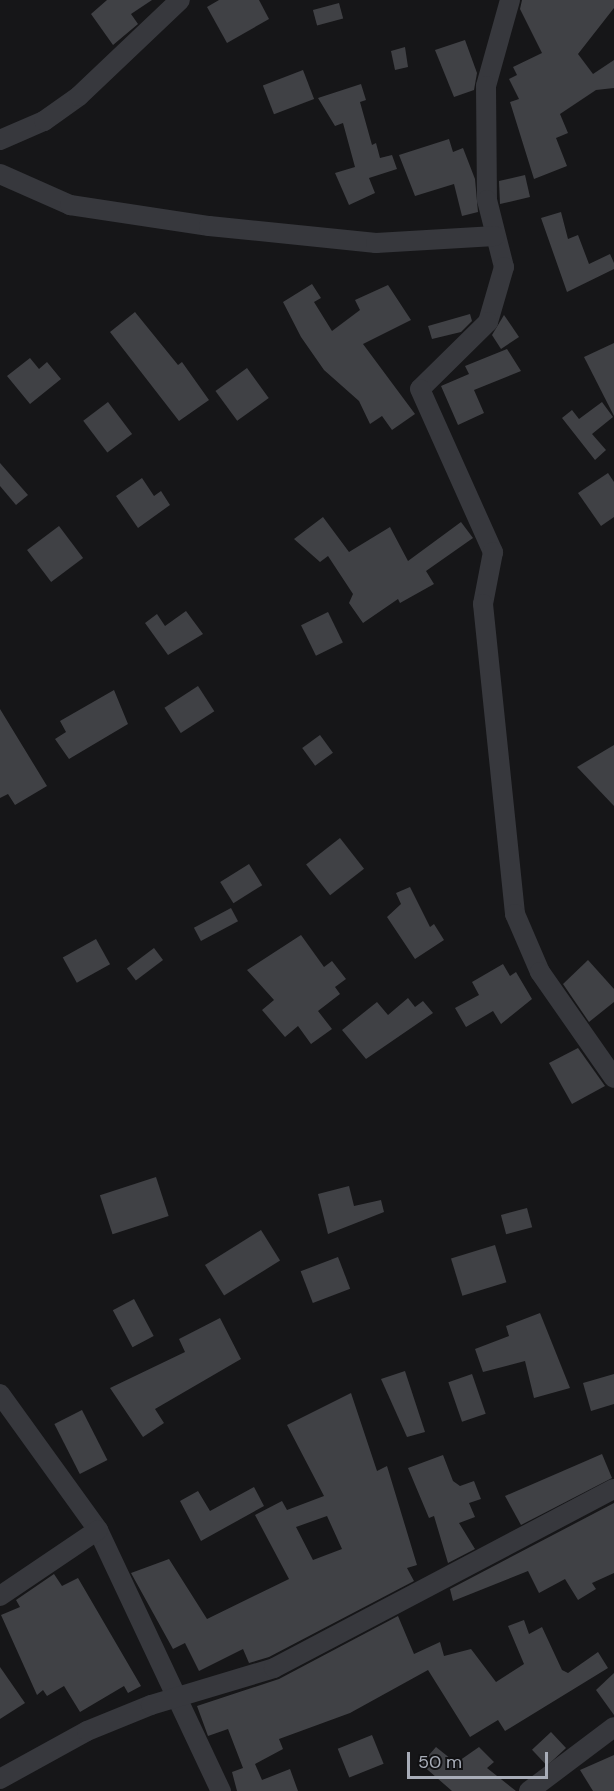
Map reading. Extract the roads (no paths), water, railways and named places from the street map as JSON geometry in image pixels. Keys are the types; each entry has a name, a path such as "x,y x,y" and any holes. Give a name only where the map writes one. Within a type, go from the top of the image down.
{"street":[{"path":"510,0 486,86 487,200 504,267 488,322 420,389 493,552 483,604 515,914 540,972 614,1078"},
{"path":"0,140 44,121 79,96 174,2"},
{"path":"0,174 70,205 209,226 376,243 495,236"},
{"path":"0,1394 98,1530 220,1791"},
{"path":"0,1779 87,1731 177,1697 274,1668 614,1489"},
{"path":"0,1596 98,1530"},
{"path":"529,1791 614,1727"}]}
